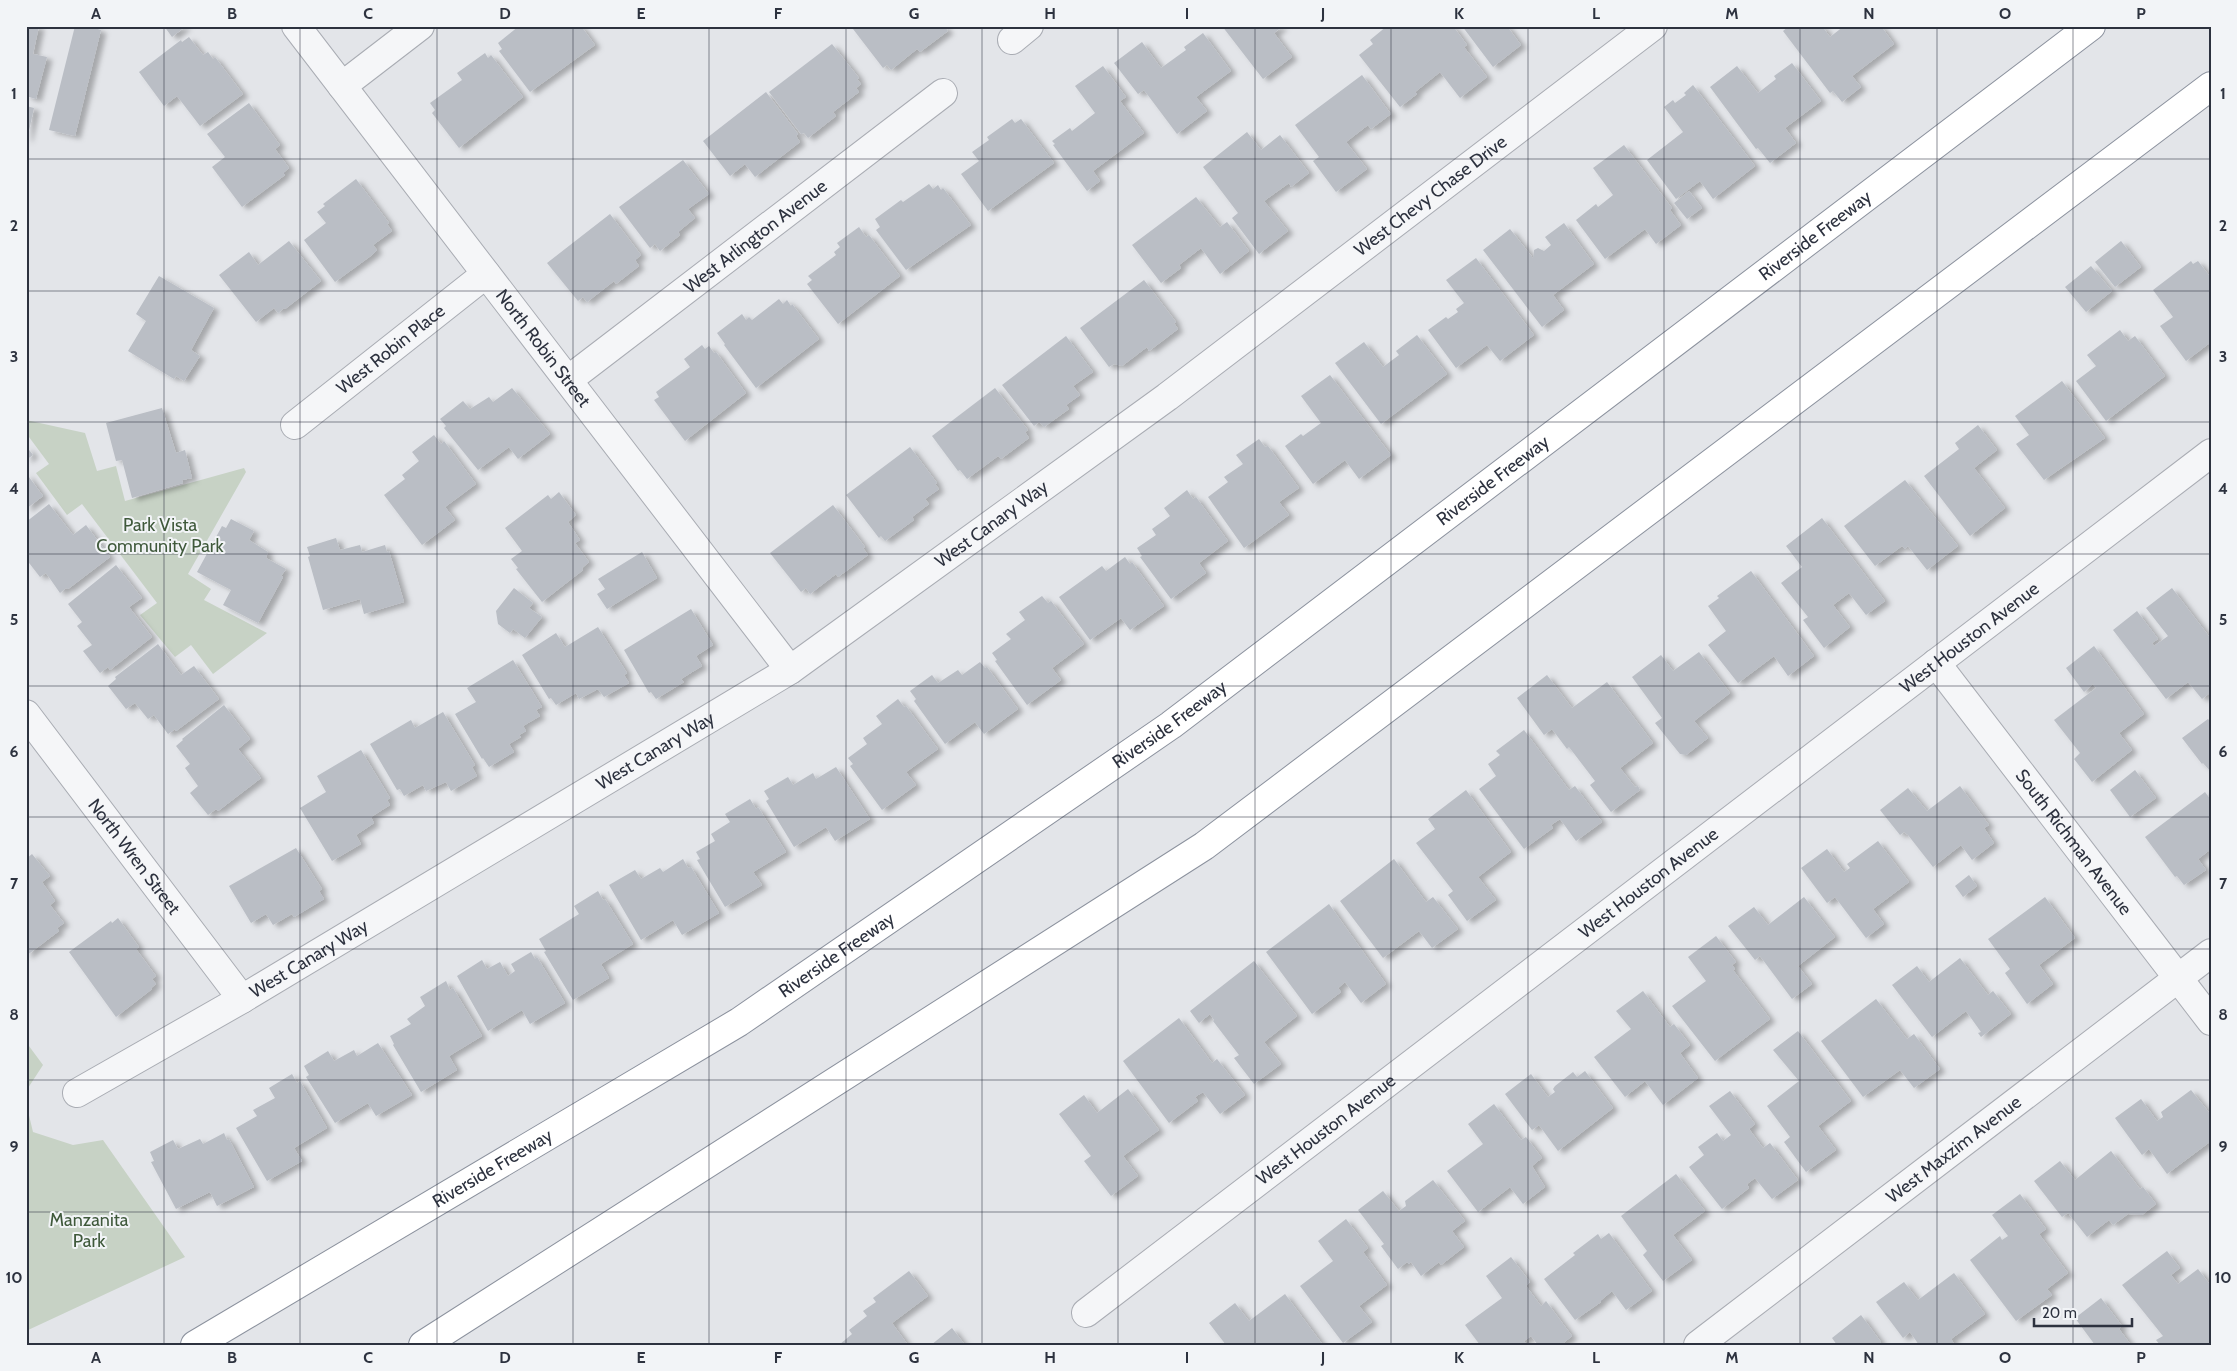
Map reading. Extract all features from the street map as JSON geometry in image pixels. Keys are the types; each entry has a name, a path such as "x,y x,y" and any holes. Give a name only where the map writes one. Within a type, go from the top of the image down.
{"highway":[{"name":"Riverside Freeway","path":"195,1345 739,1022 1171,726 2091,26"},
{"path":"423,1345 1204,846 2211,86"}],"street":[{"name":"North Robin Street","path":"296,26 790,670"},
{"path":"342,86 420,26"},
{"name":"West Chevy Chase Drive","path":"1208,366 1642,29"},
{"name":"West Arlington Avenue","path":"568,380 943,93"},
{"name":"West Robin Place","path":"295,424 486,274"},
{"name":"West Canary Way","path":"77,1094 242,998 790,670 1208,366"},
{"name":"West Houston Avenue","path":"1086,1313 2211,453"},
{"name":"South Richman Avenue","path":"1936,663 2211,1021"},
{"name":"North Wren Street","path":"26,714 242,998"},
{"name":"West Maxzim Avenue","path":"1698,1345 2211,953"}],"green space":[{"name":"Park Vista Community Park","path":"26,420 85,433 97,471 116,466 125,501 244,468 246,472 188,574 211,589 204,600 267,633 213,674 191,645 175,657 140,615 157,603 82,504 67,515 36,473 49,464 26,433"},
{"name":"Manzanita Park","path":"26,1042 43,1065 28,1088 27,1107 33,1132 73,1145 103,1140 185,1257 26,1331"}],"building":[{"path":"26,26 39,26 33,54 47,57 36,99 26,96"},
{"path":"75,26 87,26 101,30 75,136 49,130"},
{"path":"164,26 186,26 172,37"},
{"path":"519,26 581,26 595,45 530,92 499,51 502,49 498,43"},
{"path":"857,26 944,26 948,31 920,52 917,49 891,70 887,65 883,68 853,29"},
{"path":"1222,26 1283,26 1274,33 1292,57 1263,79"},
{"path":"1387,26 1453,26 1467,45 1464,47 1487,77 1460,98 1440,72 1400,107 1359,55 1373,44 1370,40"},
{"path":"1462,26 1507,26 1521,45 1493,67"},
{"path":"1789,26 1822,26 1830,37 1844,26 1881,26 1894,44 1852,76 1861,87 1842,102 1833,91 1830,93 1783,31"},
{"path":"1203,33 1231,71 1196,97 1207,111 1177,134 1144,90 1138,94 1114,63 1142,42 1161,68 1186,50 1184,47"},
{"path":"189,37 203,55 208,52 213,59 215,57 243,94 200,126 177,96 164,106 139,72 181,40 182,42"},
{"path":"832,44 859,78 857,79 861,84 856,88 859,92 833,112 836,116 808,138 804,133 801,134 769,92"},
{"path":"485,53 488,58 491,55 523,97 459,148 432,113 435,110 430,103 462,80 457,73"},
{"path":"1792,63 1821,101 1785,128 1796,143 1770,163 1758,148 1756,149 1710,87 1737,66 1758,93 1776,79 1774,76"},
{"path":"1103,66 1126,97 1120,101 1144,133 1093,171 1100,181 1087,191 1052,141 1070,128 1072,131 1095,113 1075,86"},
{"path":"1362,75 1391,114 1371,129 1368,125 1346,142 1367,169 1336,192 1313,161 1319,157 1295,125"},
{"path":"1693,85 1755,166 1713,199 1700,181 1676,199 1647,160 1683,132 1664,107 1673,100 1675,103 1686,95 1684,93"},
{"path":"766,92 798,134 796,136 800,142 755,177 745,164 730,176 703,141"},
{"path":"249,103 280,145 275,149 289,168 283,173 285,175 242,207 212,167 225,157 207,134"},
{"path":"26,106 34,108 27,140 26,139"},
{"path":"1012,119 1015,123 1021,119 1054,163 988,211 961,174 979,161 972,152 989,140 987,137"},
{"path":"1247,132 1261,150 1280,135 1309,173 1291,187 1289,183 1264,201 1288,231 1259,254 1232,218 1238,213 1203,167"},
{"path":"1624,145 1672,208 1670,210 1681,225 1656,244 1645,229 1605,259 1576,220 1596,204 1598,207 1613,195 1593,168"},
{"path":"683,160 709,194 688,209 695,218 678,232 680,235 660,251 655,244 650,248 619,207"},
{"path":"356,179 389,223 387,224 392,231 373,245 377,250 372,255 335,282 304,240 326,223 317,212 325,206 323,204"},
{"path":"929,184 933,189 938,185 941,190 943,188 971,225 906,270 876,230 880,227 875,219 901,200 903,202"},
{"path":"1689,191 1702,208 1687,219 1674,203"},
{"path":"1196,197 1220,227 1227,222 1249,251 1220,274 1201,248 1179,265 1181,268 1161,283 1132,245"},
{"path":"610,214 641,255 635,260 639,266 616,284 614,281 587,302 583,297 578,301 547,263"},
{"path":"1564,223 1594,264 1553,295 1564,310 1542,327 1483,250 1510,229 1533,258 1534,250 1538,248 1544,251 1551,245 1545,237"},
{"path":"859,227 866,237 869,235 900,276 838,324 807,284 812,280 808,276 836,255 834,252 840,247 837,243"},
{"path":"289,241 321,281 285,309 278,313 274,308 256,322 219,275 249,252 258,265"},
{"path":"2121,241 2141,267 2115,287 2095,262"},
{"path":"1476,258 1534,335 1500,361 1487,345 1456,368 1428,330 1446,317 1448,319 1458,312 1456,309 1464,303 1446,280"},
{"path":"2191,261 2193,264 2198,261 2211,278 2209,286 2211,288 2211,342 2186,361 2160,326 2173,317 2153,290"},
{"path":"2091,266 2112,291 2086,312 2065,287"},
{"path":"159,276 214,308 191,350 200,356 184,381 176,376 174,379 128,351 146,321 136,314"},
{"path":"1144,280 1176,322 1174,323 1178,329 1149,351 1147,347 1122,366 1114,364 1109,367 1080,328"},
{"path":"779,299 783,304 787,300 791,306 792,304 819,339 756,388 717,333 742,314 746,320 749,317 752,320"},
{"path":"2120,330 2128,341 2135,336 2165,376 2106,421 2076,381 2096,366 2087,355"},
{"path":"1417,335 1447,374 1381,424 1335,363 1364,342 1383,367 1399,355 1396,351"},
{"path":"1066,336 1093,372 1073,386 1080,395 1066,405 1069,409 1044,427 1039,422 1034,426 1002,385"},
{"path":"702,345 705,349 709,346 714,353 716,352 746,393 685,441 654,400 659,397 656,392 690,367 684,359"},
{"path":"1330,375 1391,455 1359,479 1345,460 1313,484 1285,446 1321,423 1301,396"},
{"path":"2062,381 2105,438 2044,480 2016,444 2029,435 2015,416"},
{"path":"512,388 550,434 518,459 509,447 478,470 444,428 446,426 440,419 463,401 470,409 489,397 493,402"},
{"path":"995,388 1028,430 1025,432 1029,438 1001,459 998,456 967,479 960,470 958,471 932,436"},
{"path":"162,408 176,453 185,450 192,478 182,480 183,483 132,498 122,460 116,461 106,423"},
{"path":"1978,425 1997,450 1974,468 2005,508 1970,536 1924,476 1959,449 1955,443"},
{"path":"434,435 441,444 444,441 476,484 445,507 455,520 422,545 384,495 405,479 402,475 419,461 412,452"},
{"path":"1259,439 1265,447 1268,446 1299,488 1279,502 1289,515 1244,548 1208,497 1228,482 1224,477 1243,464 1236,455"},
{"path":"26,446 33,455 26,460"},
{"path":"910,447 937,483 935,484 939,489 925,499 929,504 912,517 914,520 885,541 881,536 879,538 846,495"},
{"path":"26,473 43,496 26,509"},
{"path":"1905,480 1958,546 1927,570 1908,546 1905,549 1902,546 1875,566 1844,526"},
{"path":"1187,490 1193,499 1196,497 1228,541 1199,563 1206,573 1171,599 1140,557 1142,556 1137,548 1156,535 1152,529 1170,516 1164,508"},
{"path":"559,492 576,515 568,522 580,540 575,543 589,562 582,568 583,570 542,602 516,569 518,568 511,559 522,551 505,528 548,495 551,499"},
{"path":"49,504 73,535 86,525 110,557 60,593 46,573 40,577 26,559 26,522"},
{"path":"833,505 865,547 863,548 868,555 838,577 836,574 810,594 806,588 801,592 770,553"},
{"path":"1822,518 1885,601 1866,615 1849,593 1833,605 1850,627 1824,648 1803,620 1808,617 1781,583 1802,567 1786,546"},
{"path":"231,519 254,531 249,540 268,552 266,558 286,569 258,623 223,605 231,590 197,572 222,526 226,528"},
{"path":"336,538 340,550 360,545 362,552 385,545 387,552 389,551 404,602 364,614 360,599 323,610 307,547"},
{"path":"642,552 657,578 607,609 597,594 605,589 598,579"},
{"path":"1125,557 1130,564 1132,562 1164,606 1130,630 1121,618 1090,640 1059,597 1102,566 1106,571"},
{"path":"116,565 142,598 129,607 152,637 110,670 108,667 100,673 83,651 92,645 77,626 82,622 68,604"},
{"path":"1751,571 1814,656 1788,676 1774,656 1738,683 1708,645 1726,631 1708,606 1719,598 1717,596"},
{"path":"514,588 533,603 529,608 542,617 525,638 513,629 510,633 498,624 496,611"},
{"path":"2172,588 2211,639 2211,692 2202,699 2188,682 2166,699 2113,630 2137,611 2158,639 2152,643 2154,646 2168,636 2146,608"},
{"path":"1042,596 1048,603 1051,601 1084,644 1052,668 1061,680 1027,705 995,661 997,660 992,653 1011,639 1006,634 1025,620 1019,612"},
{"path":"691,609 713,645 696,656 702,666 681,679 684,682 656,699 651,692 649,693 624,650"},
{"path":"598,627 627,673 624,675 629,683 604,697 598,689 579,699 576,693 556,705 551,698 549,699 522,655 556,633 565,647"},
{"path":"158,644 181,675 194,666 219,699 176,731 175,729 168,734 154,715 148,719 135,703 126,709 108,686 116,679 115,677"},
{"path":"2094,646 2144,714 2119,733 2132,750 2092,782 2074,759 2080,753 2054,720 2096,688 2093,684 2084,692 2066,668"},
{"path":"1699,652 1730,693 1694,721 1708,738 1686,755 1680,754 1655,723 1662,718 1632,677 1661,655 1673,671"},
{"path":"513,660 542,707 536,710 540,716 523,726 526,731 519,735 521,737 509,744 514,752 489,767 482,759 455,714 476,702 467,688"},
{"path":"980,662 985,668 987,667 1018,709 984,734 975,722 945,744 914,701 916,699 910,691 932,675 938,683 958,670 962,675"},
{"path":"1547,675 1572,708 1607,682 1653,743 1620,768 1635,787 1638,786 1640,790 1611,812 1590,785 1595,781 1569,747 1567,749 1552,729 1544,735 1517,698"},
{"path":"898,699 904,707 906,706 938,749 906,772 916,785 882,810 850,766 853,764 848,758 867,744 863,738 882,724 876,716"},
{"path":"224,705 250,739 238,749 261,778 218,811 216,809 208,815 190,793 198,786 185,768 190,764 176,746"},
{"path":"443,712 475,765 472,767 477,776 451,791 446,782 426,791 423,785 404,796 400,789 397,790 370,744 411,720 415,728"},
{"path":"2208,719 2211,722 2211,772 2202,764 2182,738"},
{"path":"1524,730 1569,790 1575,786 1602,822 1576,841 1560,819 1551,825 1553,828 1524,849 1479,789 1496,776 1488,764 1500,755 1496,751"},
{"path":"361,750 390,798 387,800 390,805 371,817 374,823 356,835 361,844 332,861 300,808 326,792 317,776"},
{"path":"836,767 870,819 835,841 826,827 794,847 766,801 769,799 764,791 788,777 793,785 813,773 816,779"},
{"path":"2135,770 2156,798 2130,817 2110,790"},
{"path":"1960,786 1989,825 1984,828 1994,843 1972,860 1961,845 1933,867 1908,835 1904,832 1900,835 1880,810 1908,788 1927,811"},
{"path":"1466,790 1511,852 1478,877 1496,900 1467,921 1448,895 1453,891 1416,843 1435,829 1428,819"},
{"path":"2205,792 2211,800 2211,849 2198,859 2206,870 2184,885 2177,876 2175,877 2145,837"},
{"path":"750,799 756,809 758,807 786,852 753,872 762,885 725,907 697,860 700,859 696,852 715,841 711,834 730,822 725,814"},
{"path":"1878,841 1909,882 1873,909 1884,924 1866,938 1835,897 1827,903 1801,868 1827,849 1844,872 1850,868 1847,864"},
{"path":"296,848 322,889 319,891 324,899 294,917 292,914 273,925 266,914 251,923 229,886"},
{"path":"32,854 50,876 42,882 55,901 50,905 64,923 57,928 59,931 26,956 26,859"},
{"path":"683,859 688,868 691,867 719,913 682,935 673,920 641,940 609,885 635,870 641,879 660,868 663,872"},
{"path":"1394,859 1426,902 1433,897 1458,929 1432,948 1419,931 1383,958 1340,901"},
{"path":"1969,875 1977,886 1963,897 1955,886"},
{"path":"598,891 633,944 601,964 609,978 573,1000 544,952 546,951 539,939 579,914 574,906"},
{"path":"1804,897 1835,937 1798,966 1812,984 1792,999 1760,956 1755,960 1728,926 1754,907 1768,925"},
{"path":"2045,897 2075,938 2039,965 2053,984 2027,1004 2005,973 2010,969 1988,939"},
{"path":"1329,904 1386,984 1361,1003 1345,982 1338,988 1341,992 1312,1014 1266,952"},
{"path":"118,918 139,947 136,949 156,976 152,979 156,984 116,1017 69,952 111,921 112,923"},
{"path":"1716,936 1736,962 1732,965 1735,969 1733,970 1770,1019 1715,1061 1672,1006 1706,981 1688,957"},
{"path":"531,952 535,959 537,957 565,1003 530,1024 522,1010 488,1031 457,976 482,960 487,969 500,962 508,976 515,971 511,964"},
{"path":"1960,958 1988,995 1993,991 2011,1014 1981,1037 1978,1033 1981,1032 1966,1011 1932,1037 1892,985 1917,966 1929,982"},
{"path":"1254,961 1297,1016 1264,1042 1281,1064 1254,1084 1234,1058 1239,1055 1213,1021 1210,1014 1199,1023 1190,1011"},
{"path":"446,981 450,990 453,988 482,1036 449,1056 457,1070 421,1092 393,1045 390,1036 411,1024 407,1019 425,1006 420,997"},
{"path":"1643,991 1670,1027 1674,1024 1690,1045 1680,1053 1698,1078 1663,1105 1645,1081 1625,1097 1594,1057 1631,1029 1616,1011"},
{"path":"1876,999 1907,1039 1914,1034 1940,1069 1914,1088 1900,1070 1863,1097 1821,1041"},
{"path":"1179,1018 1212,1063 1217,1059 1245,1095 1220,1114 1203,1092 1195,1097 1198,1101 1169,1123 1123,1061"},
{"path":"1798,1031 1851,1101 1818,1126 1836,1150 1806,1172 1784,1142 1790,1137 1767,1106 1799,1081 1773,1050"},
{"path":"378,1043 412,1095 376,1116 368,1103 335,1123 306,1077 309,1075 304,1066 328,1051 334,1061 354,1050 357,1056"},
{"path":"1585,1071 1613,1108 1558,1151 1539,1125 1532,1130 1505,1094 1531,1074 1548,1097 1555,1092 1553,1089 1555,1086 1573,1072 1577,1077"},
{"path":"292,1074 297,1083 300,1081 327,1128 294,1148 302,1161 267,1181 236,1128 257,1116 253,1110 275,1098 269,1088"},
{"path":"1128,1089 1159,1130 1123,1156 1138,1176 1111,1196 1084,1161 1091,1156 1059,1114 1084,1095 1097,1113"},
{"path":"2191,1090 2211,1115 2211,1141 2167,1174 2149,1149 2142,1155 2115,1118 2141,1099 2157,1121 2163,1117 2161,1112"},
{"path":"1730,1091 1755,1124 1749,1129 1763,1148 1770,1143 1798,1180 1772,1199 1755,1178 1747,1184 1749,1188 1722,1209 1689,1167 1704,1155 1698,1147 1717,1133 1723,1141 1731,1135 1709,1106"},
{"path":"1494,1104 1521,1140 1526,1137 1542,1158 1532,1166 1545,1187 1523,1204 1510,1187 1478,1212 1447,1171 1483,1144 1468,1124"},
{"path":"224,1133 254,1187 217,1206 210,1192 176,1209 151,1162 154,1161 150,1152 173,1140 178,1149 200,1139 203,1144"},
{"path":"2111,1151 2140,1189 2143,1187 2156,1204 2142,1215 2128,1214 2113,1225 2109,1220 2087,1237 2068,1213 2062,1217 2034,1181 2060,1161 2075,1180"},
{"path":"1676,1174 1705,1211 1673,1235 1692,1260 1663,1281 1643,1255 1647,1251 1621,1216"},
{"path":"1433,1180 1465,1221 1452,1231 1464,1247 1441,1265 1439,1262 1421,1276 1411,1262 1409,1264 1407,1262 1398,1269 1381,1246 1384,1244 1358,1210 1383,1191 1399,1211 1406,1206 1405,1201"},
{"path":"2020,1194 2046,1229 2039,1234 2068,1273 2047,1289 2052,1295 2016,1321 1970,1260 2000,1236 2002,1240 2008,1236 1992,1215"},
{"path":"1346,1219 1368,1248 1363,1252 1387,1285 1359,1306 1372,1322 1343,1343 1300,1286 1333,1261 1318,1241"},
{"path":"1609,1233 1652,1291 1626,1310 1612,1291 1601,1302 1575,1320 1544,1279 1598,1234 1601,1239"},
{"path":"2167,1251 2180,1268 2171,1275 2178,1284 2198,1269 2211,1286 2211,1345 2160,1345 2156,1340 2163,1336 2122,1285"},
{"path":"1511,1257 1530,1282 1526,1286 1541,1306 1546,1301 1572,1336 1561,1345 1538,1345 1531,1336 1524,1341 1526,1344 1524,1345 1480,1345 1465,1325 1502,1298 1486,1276"},
{"path":"909,1271 928,1296 892,1323 908,1345 839,1345 852,1334 849,1330 867,1316 863,1311 876,1302 873,1298"},
{"path":"1954,1273 1985,1314 1951,1339 1955,1345 1919,1345 1910,1332 1903,1338 1876,1302 1904,1282 1918,1300"},
{"path":"1285,1294 1323,1345 1226,1345 1209,1323 1235,1303 1249,1321"},
{"path":"2101,1298 2122,1326 2119,1329 2131,1345 2095,1345 2075,1318"},
{"path":"1861,1315 1881,1342 1877,1345 1837,1345 1832,1338"},
{"path":"952,1328 965,1345 931,1345"}]}
